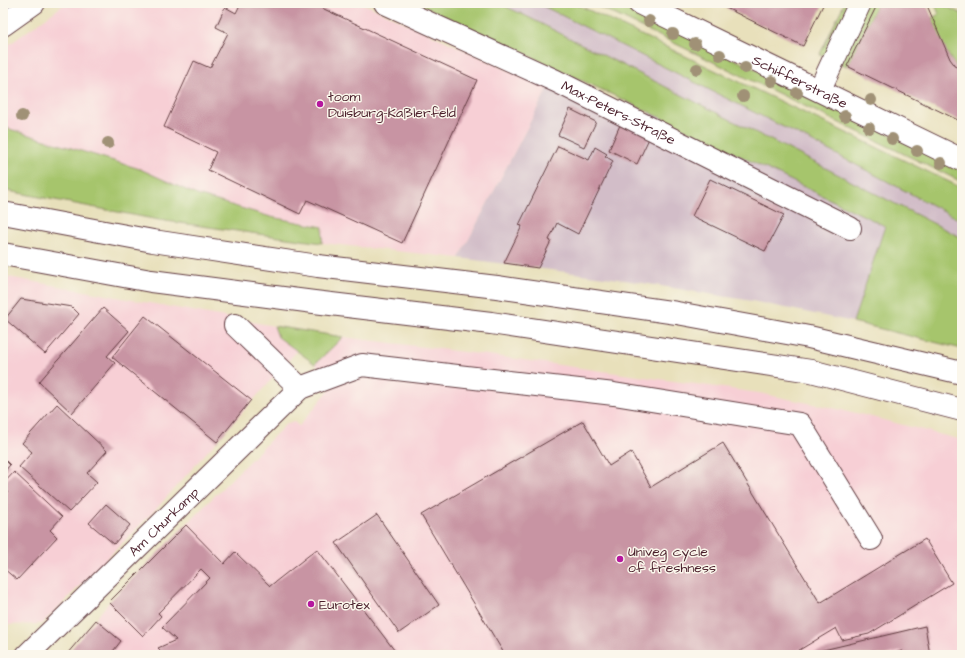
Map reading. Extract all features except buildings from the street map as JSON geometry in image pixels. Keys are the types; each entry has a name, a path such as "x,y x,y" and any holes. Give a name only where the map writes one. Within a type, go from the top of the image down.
{"main road":[{"path":"3,25 34,3"},
{"name":"Max-Peters-Straße","path":"384,3 556,81 850,228"},
{"name":"Schifferstraße","path":"639,3 962,160"},
{"path":"820,90 860,3"},
{"path":"3,213 153,241 318,266 497,287 677,313 809,337 962,373"},
{"path":"3,254 151,281 491,323 811,371 962,410"},
{"path":"235,325 300,388 362,365 614,394 800,424 871,539"},
{"name":"Am Churkamp","path":"27,655 300,388"}],"shaded area":[{"path":"66,3 362,3 548,88 459,258 322,243 323,226 271,217 197,195 140,169 3,127 3,49"},
{"path":"498,3 537,3 811,141 962,221 962,238 524,15"},
{"path":"548,88 641,127 649,112 885,226 853,322 752,301 612,278 459,258"},
{"path":"3,276 274,326 278,337 297,351 157,508 42,624 3,625"},
{"path":"343,337 488,355 759,393 852,412 962,440 962,655 66,655 109,602 286,424 293,421 299,426 335,383 315,364"}],"green space":[{"path":"417,3 498,3 962,238 962,349 853,322 885,226 649,112"},
{"path":"537,3 574,3 962,188 962,221 811,141"},
{"path":"591,3 618,3 962,169 962,182"},
{"path":"864,3 878,3 847,66 835,62"},
{"path":"934,3 939,3 962,14 962,71 952,61 948,54 932,18 939,14"},
{"path":"844,4 854,9 829,59 820,54"},
{"path":"3,127 140,169 197,195 271,217 323,227 322,243 159,220 3,190"},
{"path":"274,326 343,337 315,364 278,337"}],"place":[{"name":"toom Duisburg-Kaßlerfeld","path":"320,104"},
{"name":"Univeg cycle of freshness","path":"620,559"},
{"name":"Eurotex","path":"311,604"}]}
